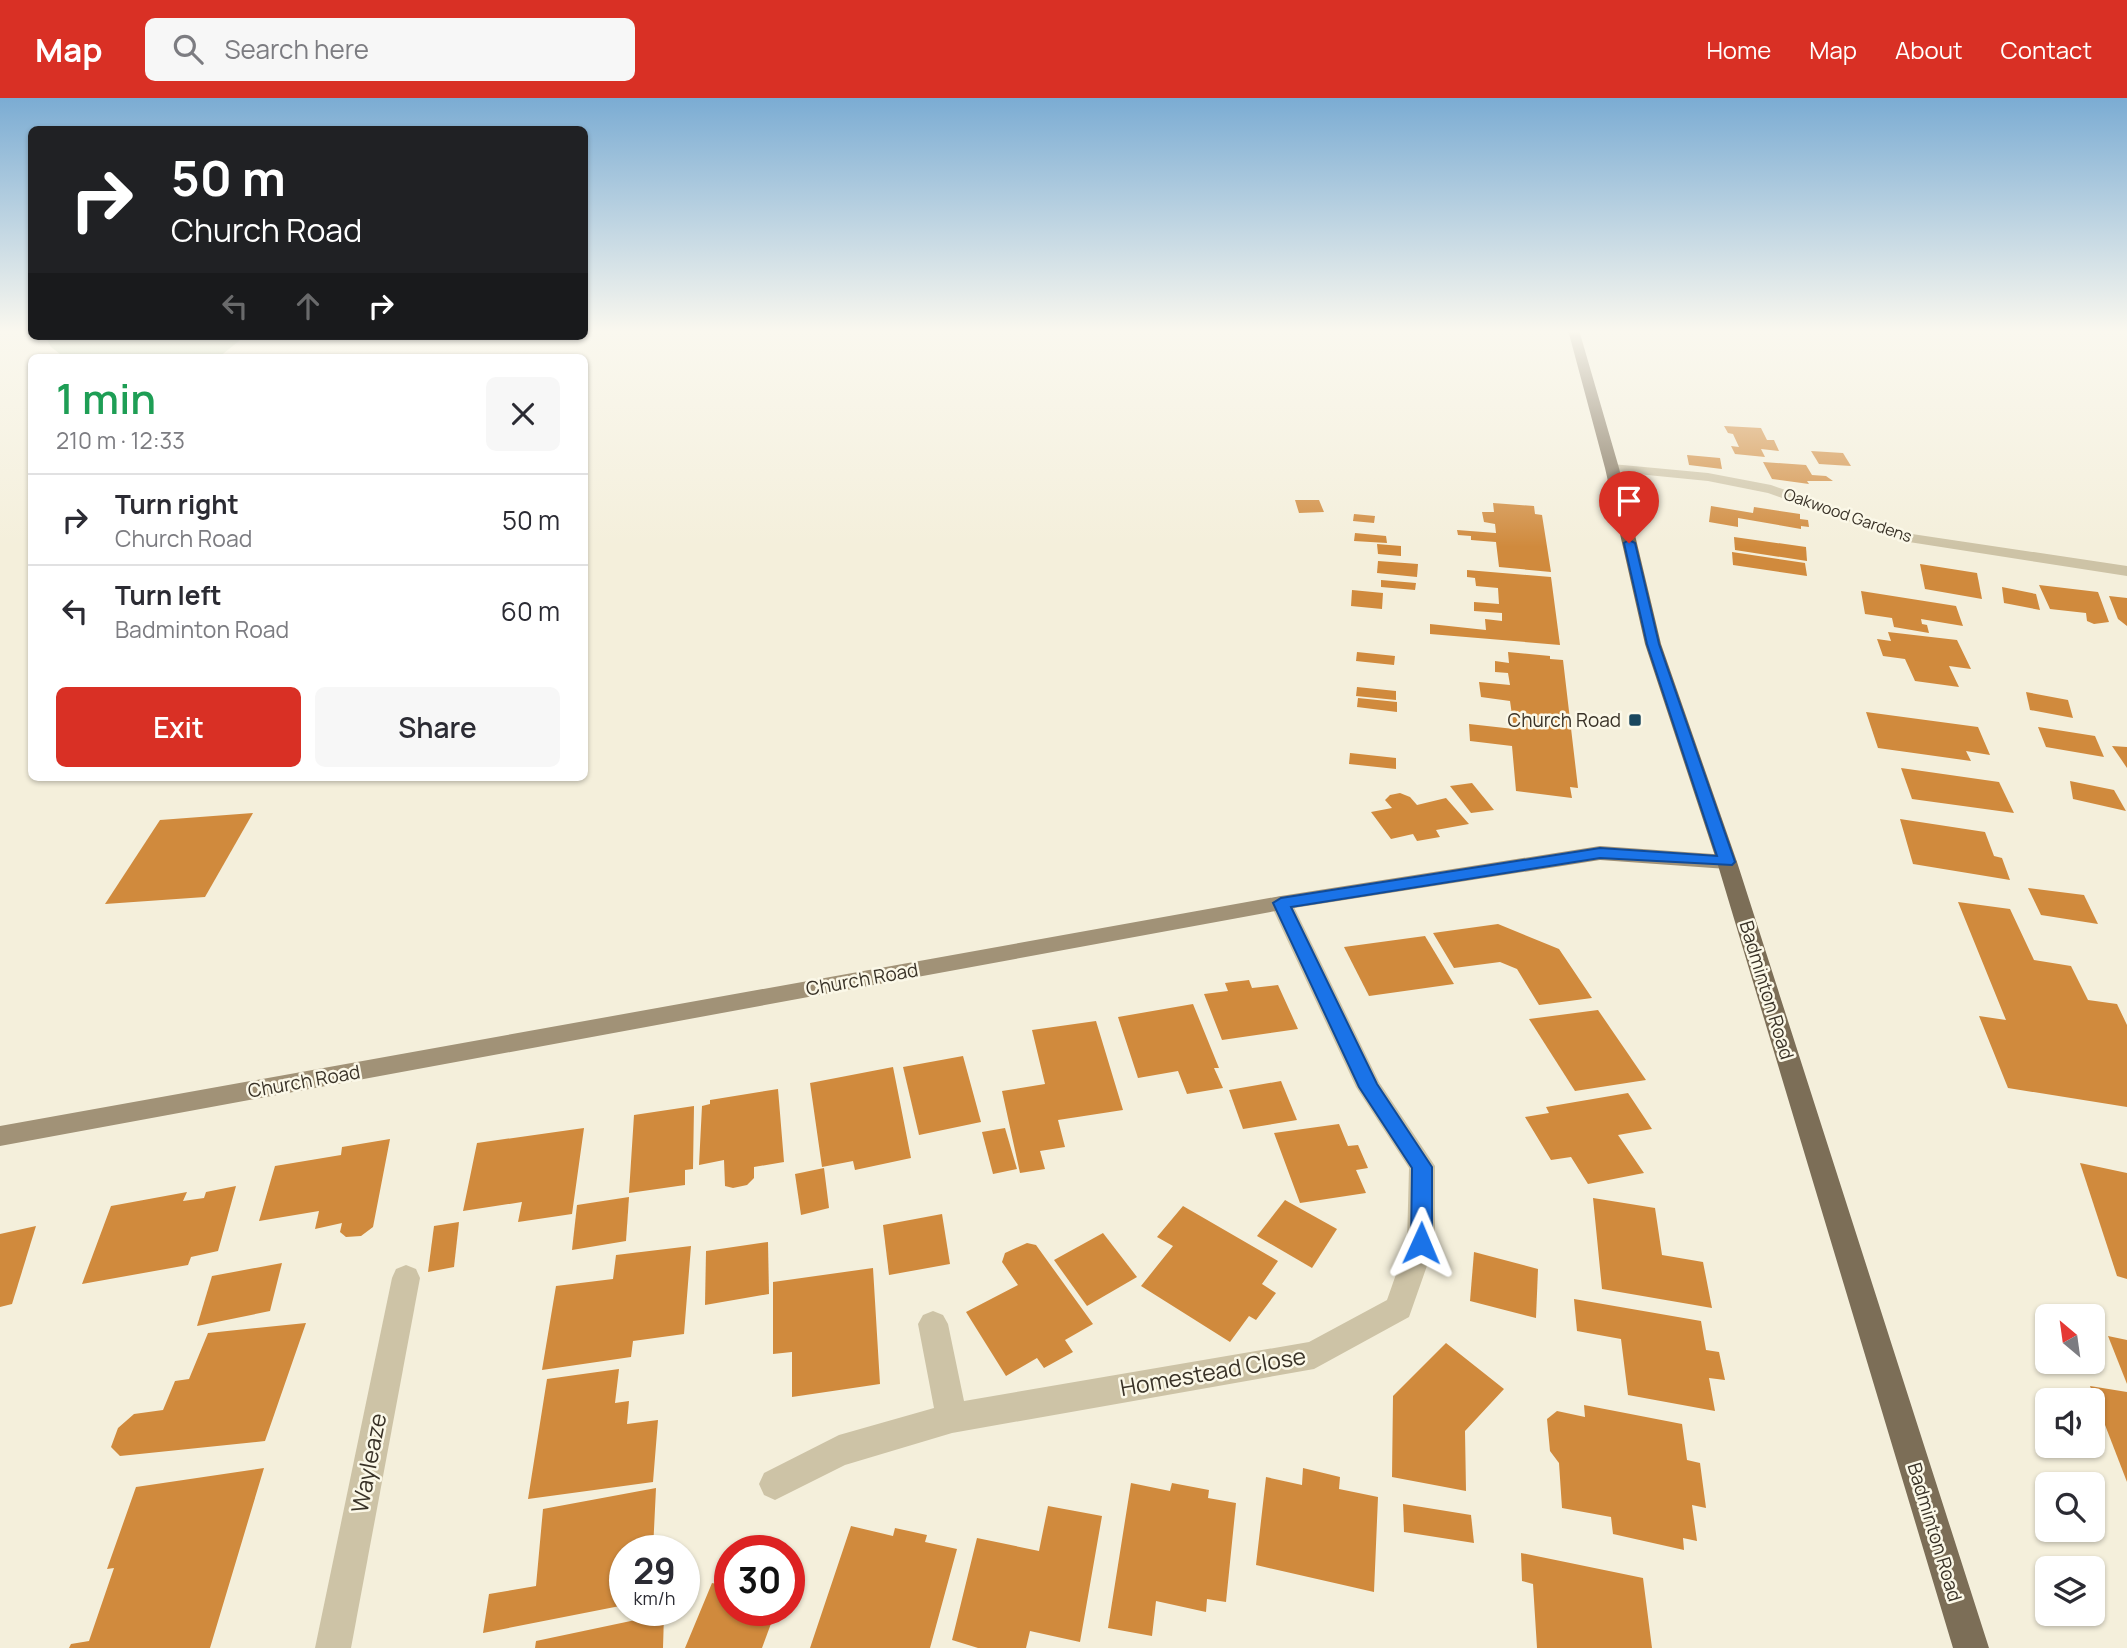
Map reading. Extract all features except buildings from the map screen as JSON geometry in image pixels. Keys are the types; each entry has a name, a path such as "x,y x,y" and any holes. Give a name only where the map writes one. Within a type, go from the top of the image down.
{"main road":[{"name":"Badminton Road","path":"1593,402 1612,468 1653,644 1727,862 1970,1648"}],"street":[{"name":"Oakwood Gardens","path":"1612,468 1708,477 1771,489 1909,538 2127,571"},
{"name":"Church Road","path":"0,1136 1281,903 1600,853 1727,862"},
{"name":"Homestead Close","path":"775,1484 839,1451 952,1418 1314,1355 1399,1308 1421,1243 1422,1167 1369,1087 1281,903"},
{"name":"Wayleaze","path":"333,1648 405,1278"},
{"path":"933,1324 952,1418"}],"place":[{"name":"Church Road","path":"1635,720"}],"route":[{"path":"1421,1243 1422,1167 1369,1087 1281,903 1600,853 1727,862 1653,644 1629,543"}]}
